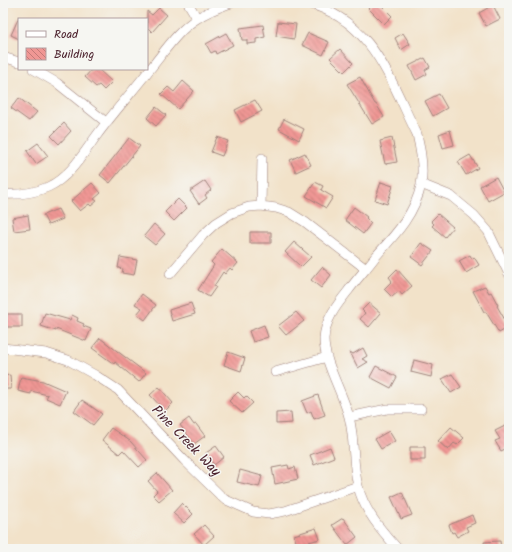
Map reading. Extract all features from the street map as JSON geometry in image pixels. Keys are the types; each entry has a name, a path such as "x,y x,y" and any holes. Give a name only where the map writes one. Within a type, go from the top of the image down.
{"street":[{"path":"188,3 198,18"},
{"path":"3,194 34,192 48,187 62,178 74,167 107,123 178,35 198,18 214,9 231,3"},
{"path":"306,3 333,12 360,32 374,50 385,69 417,134 420,146 422,164 421,184 418,196 404,224 332,312 327,324 324,339 327,357 350,417 358,486 368,512 373,520 398,549"},
{"path":"3,57 18,62"},
{"path":"35,70 57,83 107,123"},
{"path":"261,206 262,158"},
{"path":"421,184 451,196 474,215 488,232 509,274"},
{"path":"170,274 203,235 216,223 232,213 261,206 290,212 366,269"},
{"name":"Pine Creek Way","path":"3,348 46,353 68,360 118,390 184,460 224,499 253,512 269,514 285,511 358,486"},
{"path":"275,372 327,357"},
{"path":"350,417 387,409 421,409"}],"building":[{"path":"373,3 379,3 392,16 384,24 368,8"},
{"path":"493,5 500,19 486,26 479,13"},
{"path":"159,8 167,15 152,32 148,28 147,11 152,15"},
{"path":"18,19 18,38 11,35"},
{"path":"278,22 296,24 294,39 276,36"},
{"path":"263,25 265,37 256,39 256,43 247,44 247,40 242,40 240,28"},
{"path":"226,33 233,45 216,54 215,51 211,53 206,44"},
{"path":"308,33 329,42 323,55 302,45"},
{"path":"403,33 410,44 401,50 395,38"},
{"path":"340,49 353,63 344,72 330,58"},
{"path":"425,58 430,67 425,70 427,74 416,80 409,66"},
{"path":"91,70 99,70 112,82 104,90 99,85 96,87 85,77"},
{"path":"360,77 384,117 372,124 347,84"},
{"path":"183,81 194,91 178,109 161,94 168,87 174,92"},
{"path":"439,94 447,108 433,116 425,101"},
{"path":"19,98 37,112 29,121 11,108"},
{"path":"255,100 262,111 241,122 235,110"},
{"path":"156,107 166,115 156,126 147,118"},
{"path":"284,119 304,129 299,140 279,129"},
{"path":"64,123 71,131 59,144 51,136"},
{"path":"450,130 454,145 443,148 439,134"},
{"path":"217,137 228,141 222,156 211,152"},
{"path":"129,138 140,146 110,183 100,175"},
{"path":"392,138 397,162 385,164 380,141"},
{"path":"38,143 48,156 36,164 27,151"},
{"path":"305,153 311,165 296,172 290,160"},
{"path":"470,155 478,168 466,175 458,162"},
{"path":"496,177 504,192 488,201 480,186"},
{"path":"205,181 211,190 205,195 207,198 199,204 190,191"},
{"path":"315,182 323,186 321,190 333,197 326,208 306,196"},
{"path":"381,182 393,186 387,204 375,200"},
{"path":"92,183 101,193 94,199 97,201 91,206 89,204 80,211 71,201"},
{"path":"178,199 187,208 174,221 165,212"},
{"path":"354,207 367,217 366,218 371,223 363,234 345,220"},
{"path":"58,209 63,219 48,225 43,215"},
{"path":"438,214 453,227 445,237 432,226 434,224 431,221"},
{"path":"28,215 30,229 14,231 12,218"},
{"path":"154,224 165,234 155,245 144,236"},
{"path":"250,232 271,232 271,243 250,243"},
{"path":"294,242 311,257 301,267 285,252"},
{"path":"421,243 433,251 422,265 411,257"},
{"path":"222,249 238,263 232,270 230,268 225,274 223,272 214,286 216,287 209,297 198,290 214,265 211,262"},
{"path":"470,255 472,259 474,257 479,265 466,273 459,261"},
{"path":"120,257 137,260 134,275 122,273 123,269 118,268"},
{"path":"322,267 331,275 321,288 311,280"},
{"path":"397,269 412,286 402,295 399,291 392,297 384,289 392,281 389,277"},
{"path":"485,286 489,293 491,292 509,327 499,333 486,312 484,312 473,291"},
{"path":"142,294 156,305 145,320 137,314 142,308 135,304"},
{"path":"191,303 195,314 172,321 169,310"},
{"path":"369,303 381,313 369,327 360,319 365,313 362,310"},
{"path":"296,312 304,321 286,335 278,326"},
{"path":"45,313 70,320 72,315 78,318 77,321 84,324 83,326 91,329 86,341 56,329 56,331 41,326"},
{"path":"3,314 22,314 22,327 3,327"},
{"path":"264,325 268,337 253,342 249,331"},
{"path":"100,338 146,373 139,382 115,362 114,364 92,348"},
{"path":"363,348 367,356 362,359 368,362 358,368 350,352 353,354"},
{"path":"228,352 245,358 241,371 224,365"},
{"path":"414,360 433,365 431,377 411,372"},
{"path":"376,366 397,377 391,388 370,377"},
{"path":"452,374 461,387 451,393 442,379"},
{"path":"10,375 11,389 5,389 3,386 3,376"},
{"path":"21,377 43,381 66,391 60,404 46,398 48,395 31,391 31,394 18,391"},
{"path":"159,387 173,403 165,411 150,395"},
{"path":"238,392 244,398 246,396 253,403 242,413 229,401"},
{"path":"318,395 325,415 314,419 311,411 307,413 302,401"},
{"path":"82,400 102,414 93,425 74,411"},
{"path":"291,412 292,423 276,424 276,413"},
{"path":"189,418 194,425 196,424 205,436 194,444 180,425"},
{"path":"507,425 509,429 509,447 501,451 495,441 500,439 495,431"},
{"path":"451,427 464,438 457,445 454,443 448,450 438,441"},
{"path":"111,428 130,441 147,460 139,467 123,450 119,454 102,440"},
{"path":"389,431 395,441 381,449 375,439"},
{"path":"216,446 224,457 214,465 206,453"},
{"path":"330,447 334,457 314,465 310,455"},
{"path":"410,447 425,447 425,460 410,460"},
{"path":"288,465 289,469 295,467 298,479 275,484 272,468"},
{"path":"240,470 262,476 259,487 237,482"},
{"path":"157,473 172,490 159,501 153,495 157,491 148,481"},
{"path":"402,492 412,515 401,519 391,497"},
{"path":"182,503 193,514 184,523 173,513"},
{"path":"472,515 475,523 466,527 468,531 457,537 454,532 452,533 449,525"},
{"path":"343,518 357,537 347,545 332,525"},
{"path":"204,525 214,536 204,545 194,534"},
{"path":"316,528 320,539 297,545 294,535"},
{"path":"500,541 501,549 485,549 484,542"}]}
